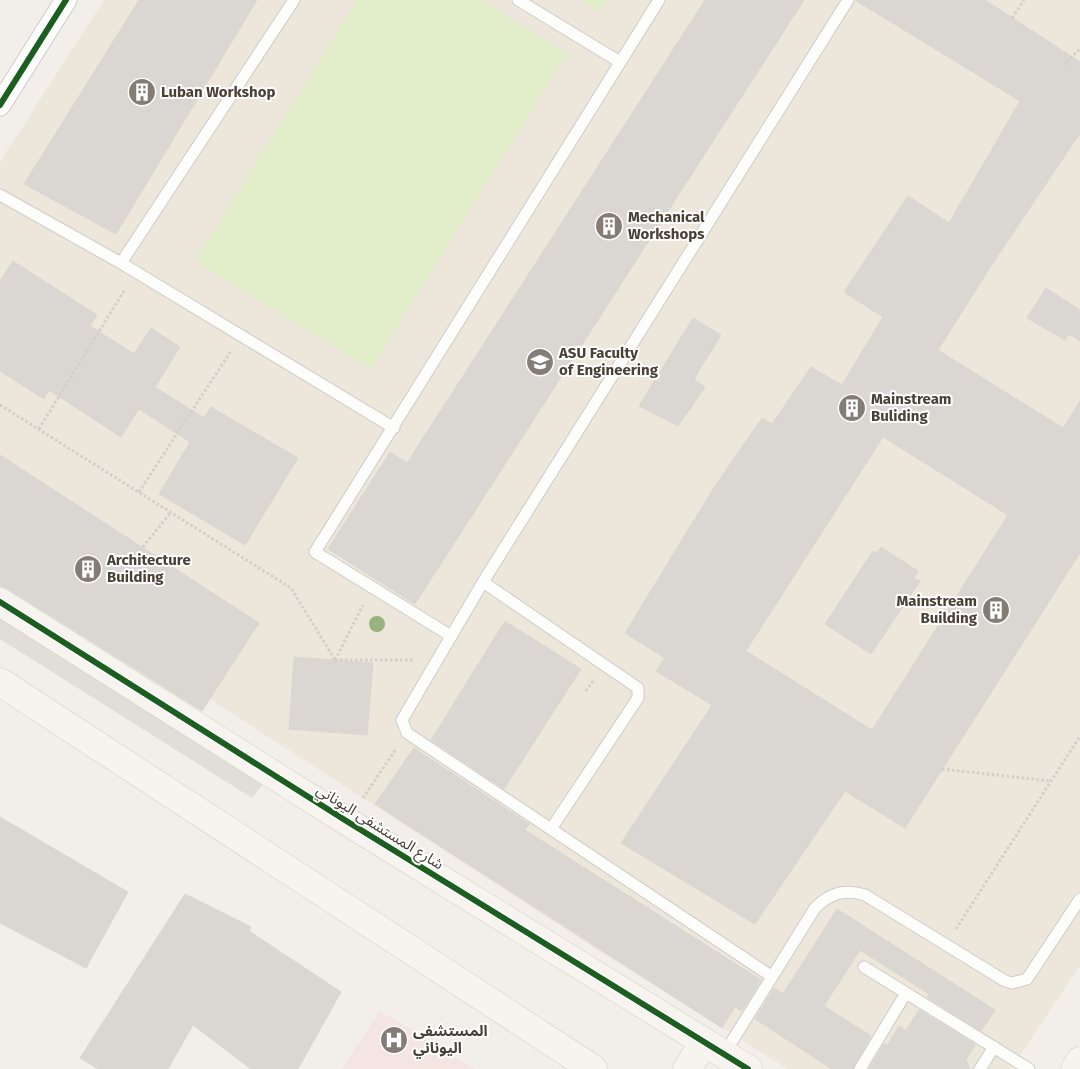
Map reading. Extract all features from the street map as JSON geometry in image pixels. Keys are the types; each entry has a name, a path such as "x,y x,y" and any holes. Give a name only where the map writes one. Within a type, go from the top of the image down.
{"street":[{"path":"0,105 66,0"},
{"name":"شارع المستشفى اليوناني","path":"0,602 357,828 748,1069"},
{"path":"0,682 593,1069"},
{"path":"688,1069 714,1048"},
{"path":"1075,1069 1080,1061"}],"lane":[{"path":"121,263 294,0"},
{"path":"518,0 620,62"},
{"path":"451,636 315,552 659,0"},
{"path":"771,976 407,733 403,727 404,714 483,582 848,0"},
{"path":"0,195 121,263 394,428"},
{"path":"483,582 638,688 638,698 551,829"},
{"path":"714,1048 771,976 815,908 825,898 837,892 851,891 865,895 1005,981 1020,982 1031,972 1080,898"},
{"path":"864,967 1029,1069"},
{"path":"860,1069 906,993"},
{"path":"980,1069 994,1047"}],"path":[{"path":"1012,18 1024,0"},
{"path":"1064,65 1080,49"},
{"path":"39,429 135,272"},
{"path":"139,492 240,335"},
{"path":"0,405 291,588 335,660"},
{"path":"143,548 171,512"},
{"path":"335,660 372,587"},
{"path":"335,660 436,660"},
{"path":"946,945 1080,736"},
{"path":"364,798 395,751"},
{"path":"942,769 1051,781"}],"shaded area":[{"name":"ASU Faculty of Engineering","path":"104,0 1080,0 1080,965 1011,1069 788,1069 599,951 0,563 0,162"},
{"path":"0,608 266,780 252,798 0,639"},
{"name":"المستشفى اليوناني","path":"380,1011 475,1069 341,1069"}],"green space":[{"path":"357,0 481,0 567,53 371,369 195,261"},
{"path":"581,0 608,0 600,12"}],"building":[{"name":"Luban Workshop","path":"139,0 257,0 116,234 24,184"},
{"name":"Mechanical Workshops","path":"705,0 804,0 415,604 328,549 390,452 407,463"},
{"path":"855,0 985,0 1080,62 1080,133 993,263 938,350 1063,428 1080,401 1080,553 905,828 845,791 755,924 621,843 712,705 656,671 665,658 625,633 715,486 762,418 772,424 811,367 842,385 883,317 844,292 908,196 949,223 1020,101","holes":["883,437 1008,515 872,730 746,651"]},
{"path":"13,261 97,315 90,326 134,354 151,328 180,347 155,387 204,418 211,407 298,458 245,545 159,494 190,442 139,409 121,437 49,390 44,399 0,371 0,281"},
{"path":"1046,288 1080,310 1080,341 1069,334 1065,340 1027,318"},
{"path":"693,318 721,335 694,379 705,387 678,426 639,406"},
{"name":"Architecture Building","path":"0,455 259,623 202,711 8,589 0,586"},
{"path":"881,547 918,571 914,578 920,581 871,654 825,624 873,551 877,553"},
{"path":"505,621 581,669 504,789 431,740"},
{"path":"294,657 373,663 367,735 289,729"},
{"path":"414,748 529,824 525,830 761,980 742,1011 735,1007 722,1028 375,804"},
{"path":"0,817 128,892 86,968 0,923"},
{"path":"185,894 251,927 249,931 341,992 298,1069 251,1069 193,1025 168,1069 98,1069 80,1058"},
{"path":"837,909 995,1010 981,1031 927,997 929,994 860,950 824,1006 871,1036 853,1069 832,1069 755,1019 774,988 783,994"},
{"path":"919,1010 973,1043 975,1046 966,1059 970,1069 869,1069 884,1044 887,1046 899,1026 906,1030"}],"cycle path":[{"path":"0,105 66,0"},
{"path":"0,602 348,822 748,1069"}],"place":[{"name":"Luban Workshop","path":"142,92"},
{"name":"Mechanical Workshops","path":"609,226"},
{"name":"ASU Faculty of Engineering","path":"540,362"},
{"name":"Mainstream Buliding","path":"852,408"},
{"name":"Architecture Building","path":"88,569"},
{"name":"Mainstream Building","path":"996,610"},
{"name":"المستشفى اليوناني","path":"394,1040"}]}
